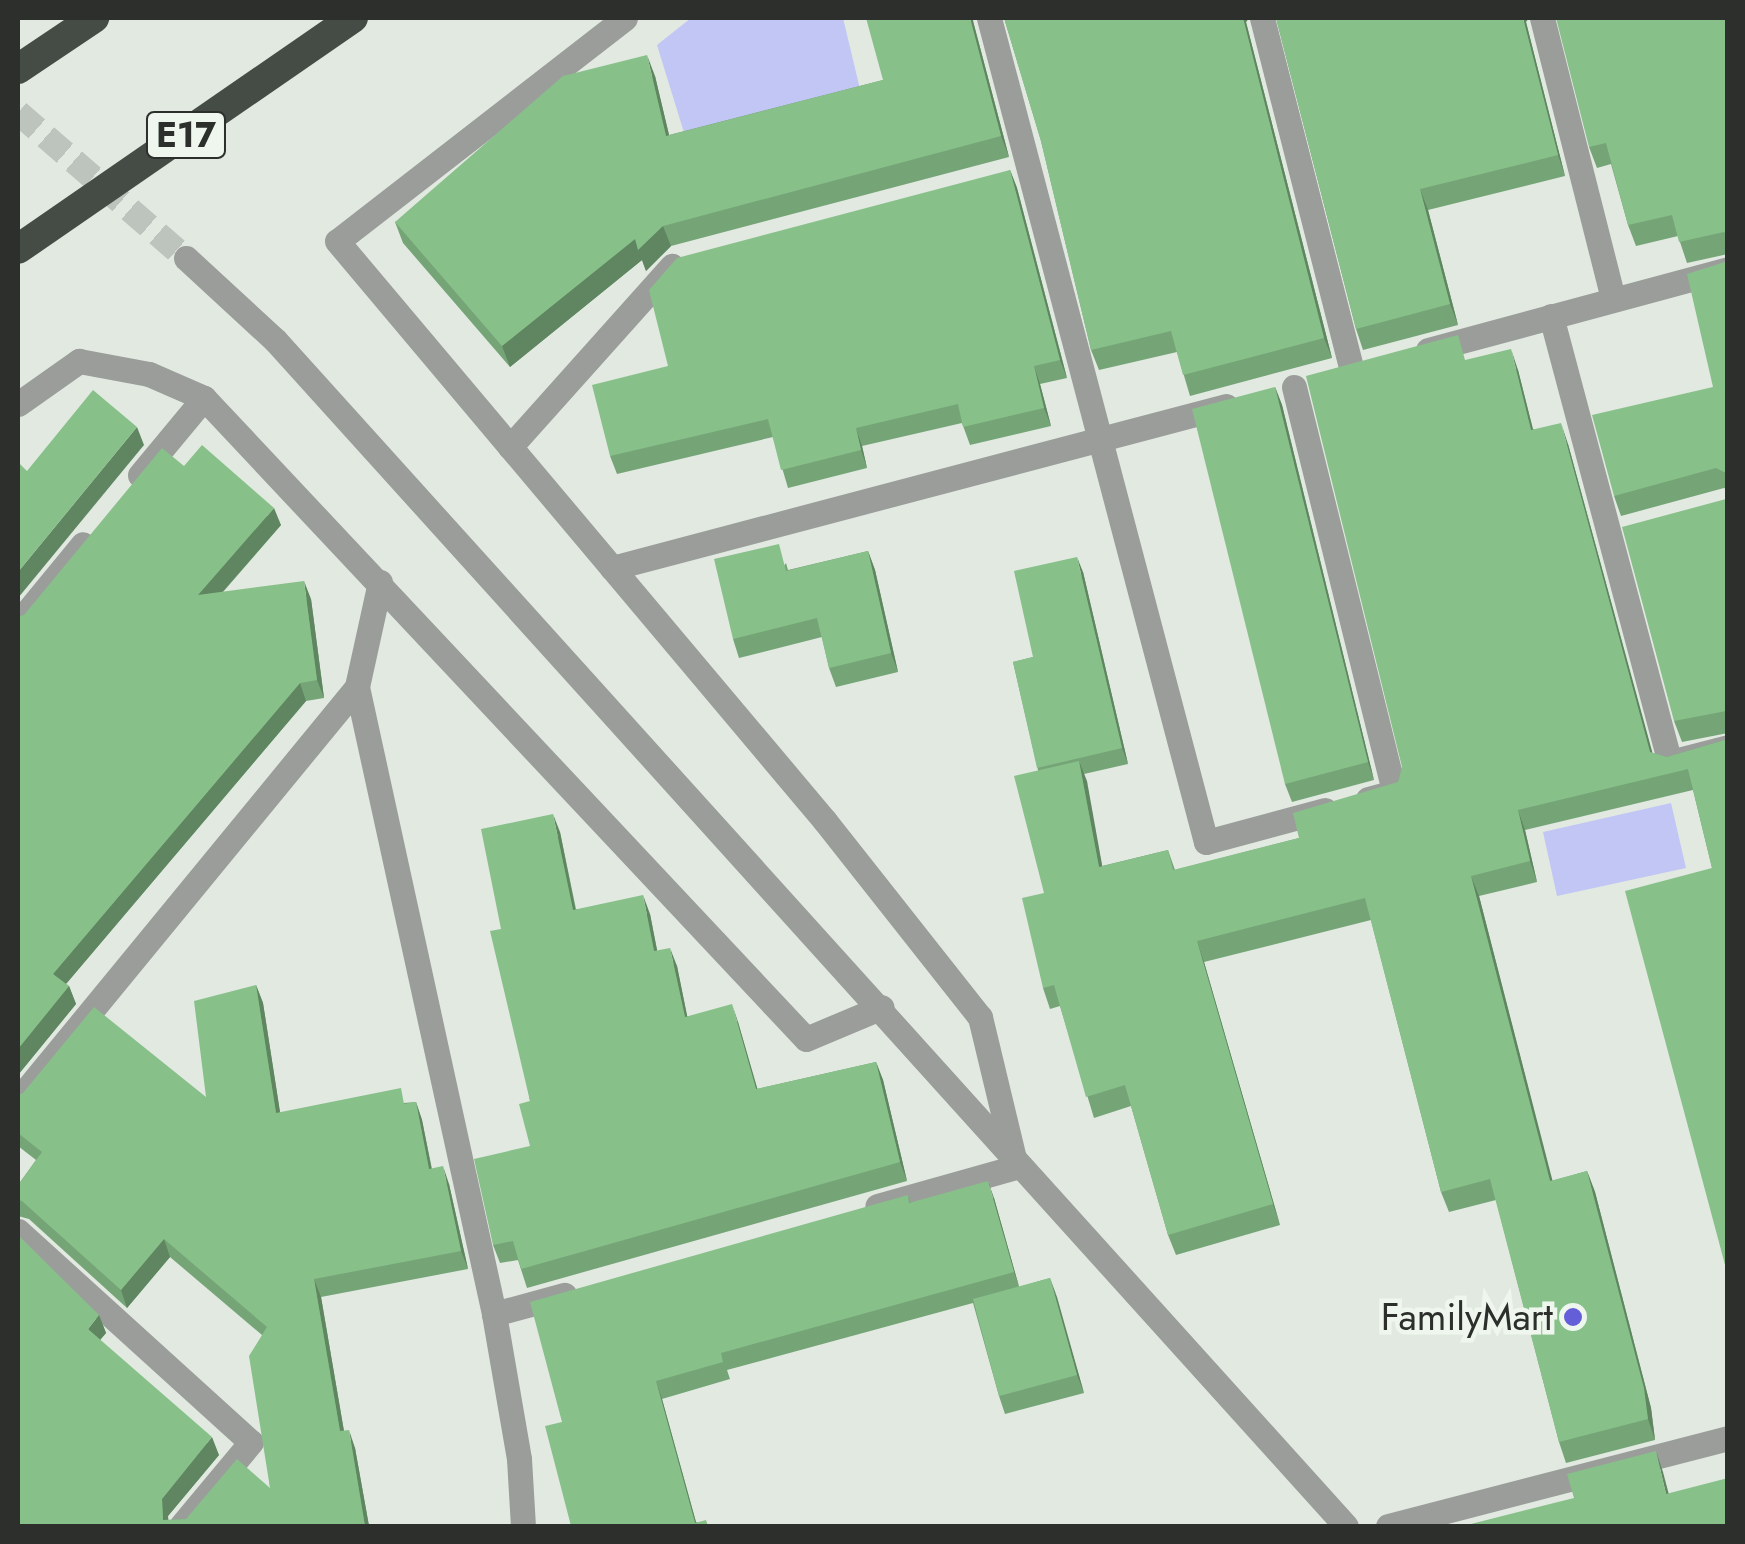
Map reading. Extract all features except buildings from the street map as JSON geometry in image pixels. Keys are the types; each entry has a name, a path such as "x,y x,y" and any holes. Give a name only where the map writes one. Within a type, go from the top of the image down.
{"highway":[{"path":"18,69 94,18"},
{"name":"E17","path":"18,248 353,18"}],"street":[{"path":"625,18 338,241 980,1017 1016,1167"},
{"path":"989,18 1033,167 1206,842 1394,792 1332,377 1262,18"},
{"path":"1542,18 1613,298"},
{"path":"995,177 1033,167"},
{"path":"510,447 676,262 694,257"},
{"path":"186,258 275,340 882,1007 1016,1167 1346,1526"},
{"path":"1406,356 1728,269"},
{"path":"1551,316 1606,537 1670,762 1728,747"},
{"path":"18,404 79,361 149,374 204,398 806,1040 882,1007"},
{"path":"612,568 1332,377"},
{"path":"18,623 204,398"},
{"path":"1606,537 1641,527"},
{"path":"380,582 358,687 494,1314 520,1459 523,1526"},
{"path":"18,1100 358,687"},
{"path":"848,1214 1016,1167"},
{"path":"18,1231 251,1442 181,1526"},
{"path":"494,1314 587,1288"},
{"path":"1388,1526 1728,1438"}],"shaded area":[{"path":"691,18 843,18 860,89 686,139 657,45"},
{"path":"1671,803 1686,868 1557,896 1543,832"}],"tunnel":[{"path":"18,112 186,258"}],"place":[{"name":"FamilyMart","path":"1573,1317"}]}
